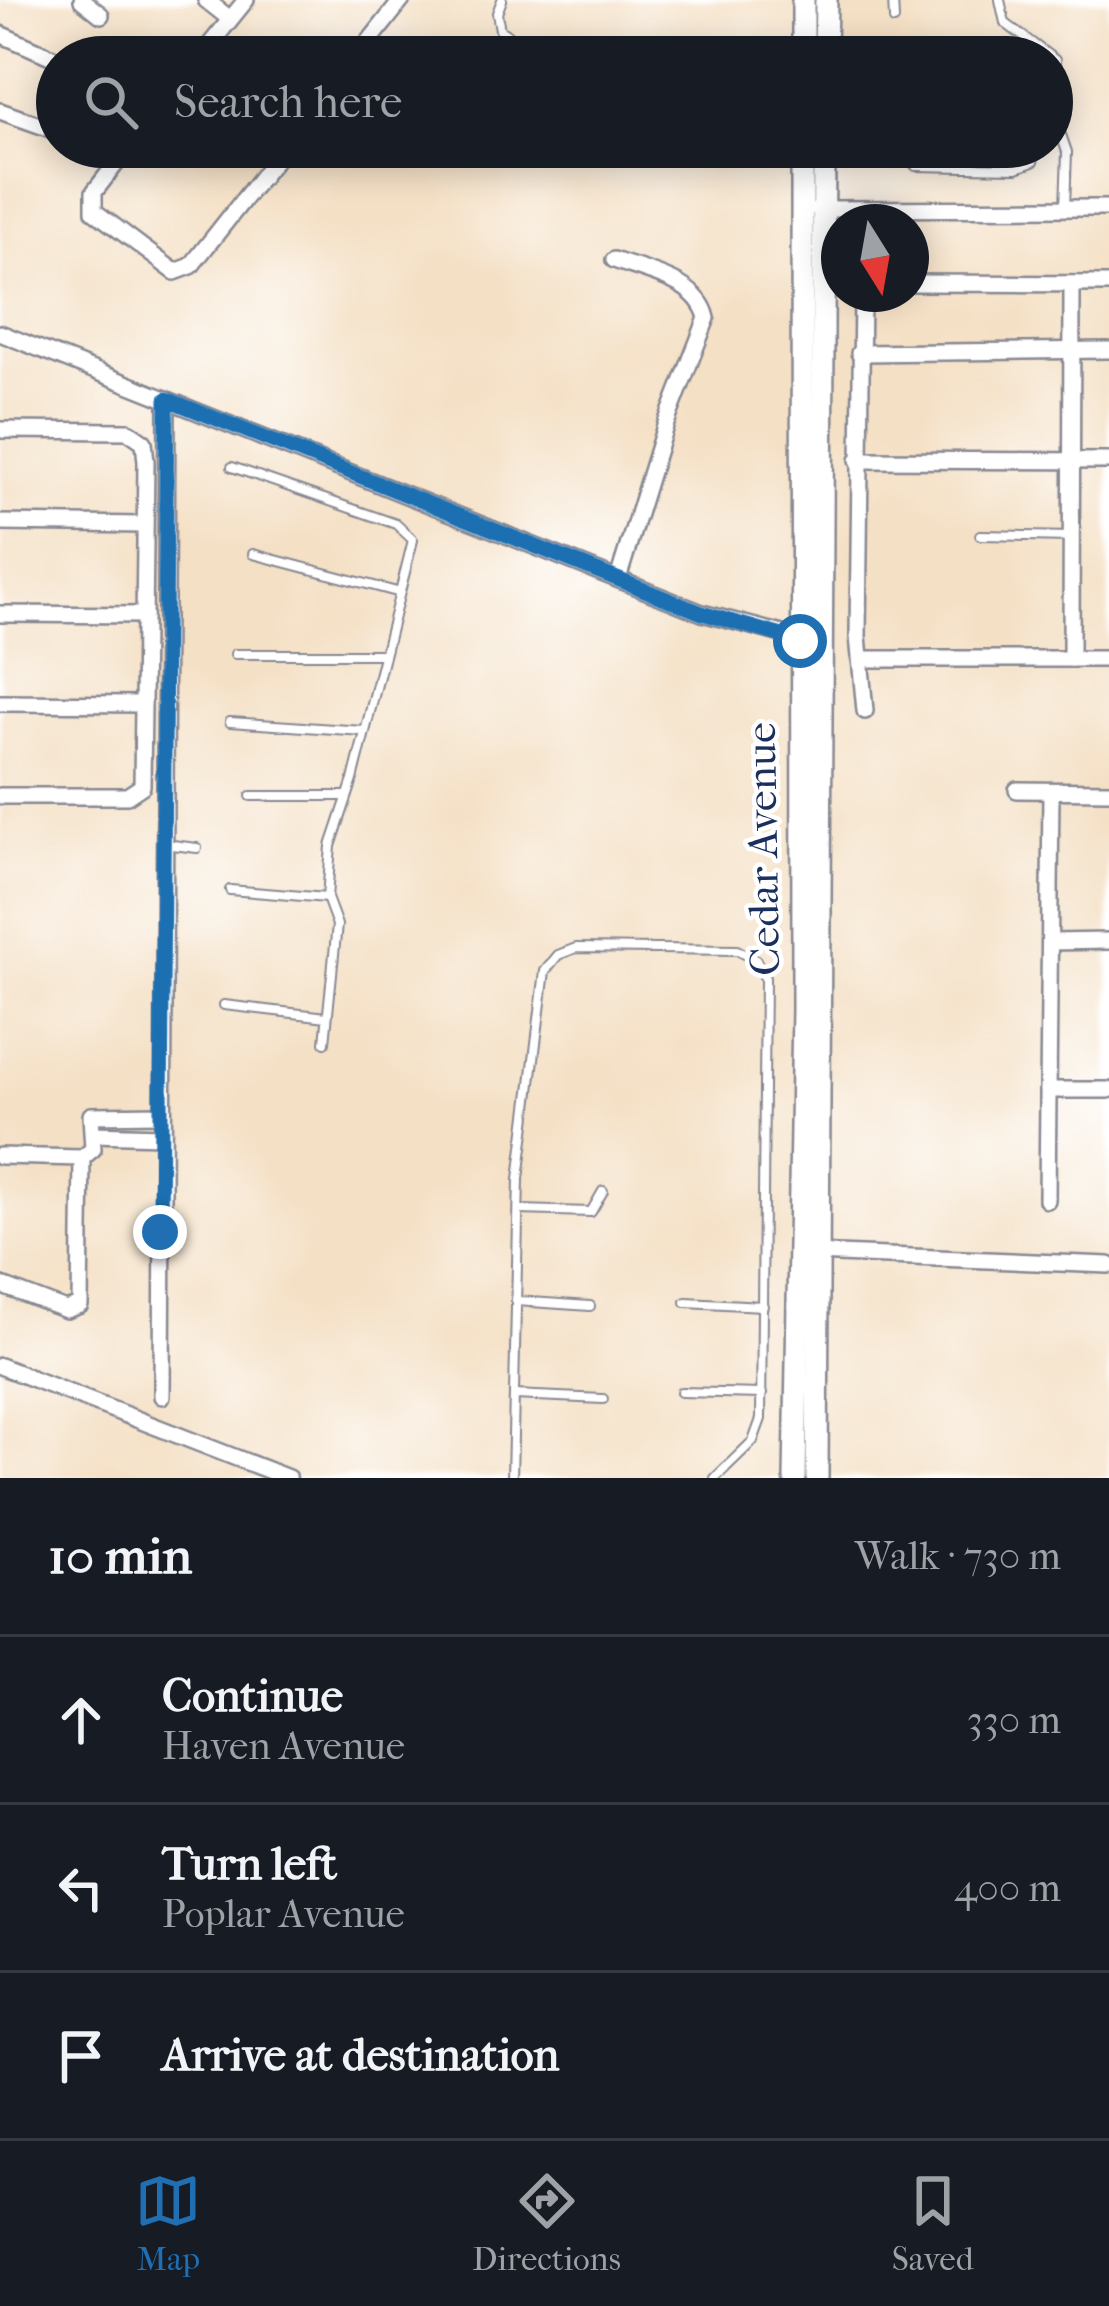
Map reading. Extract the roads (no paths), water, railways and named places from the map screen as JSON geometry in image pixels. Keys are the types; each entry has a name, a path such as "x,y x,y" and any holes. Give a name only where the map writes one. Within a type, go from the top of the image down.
{"main road":[{"path":"802,36 803,0"},
{"path":"825,36 826,0"},
{"name":"Cedar Avenue","path":"806,168 813,209"},
{"name":"Cedar Avenue","path":"795,1478 807,1253 813,209 820,168"},
{"name":"Cedar Avenue","path":"807,1253 818,1478"}],"street":[{"path":"82,0 101,15"},
{"path":"206,0 230,19"},
{"path":"217,36 246,0"},
{"path":"374,36 402,0"},
{"path":"0,34 36,50"},
{"path":"0,111 36,124"},
{"path":"113,168 94,192 94,211 175,272 191,266 268,168"},
{"path":"813,209 1109,208"},
{"path":"614,260 688,289 703,304 706,318 665,426 618,579"},
{"path":"929,283 1109,284"},
{"path":"1071,659 1072,284"},
{"path":"861,312 858,636 865,711"},
{"path":"0,333 737,625 811,641"},
{"path":"859,353 1109,350"},
{"path":"161,1396 167,399"},
{"path":"0,430 136,434 146,451 143,780 136,793 0,796"},
{"path":"858,460 1109,461"},
{"path":"0,524 144,525"},
{"path":"0,614 144,615"},
{"path":"862,659 1109,659"},
{"path":"0,703 143,704"},
{"path":"1017,790 1109,791"},
{"path":"1047,1200 1051,790"},
{"path":"1049,942 1109,941"},
{"path":"1048,1090 1109,1090"},
{"path":"0,1156 82,1157 93,1149 94,1112 161,1114"},
{"path":"93,1134 161,1136"},
{"path":"0,1285 66,1310 80,1305 82,1157"},
{"path":"807,1253 1109,1265"},
{"path":"0,1366 288,1478"}],"lane":[{"path":"502,0 497,13 500,30 509,36"},
{"path":"893,0 894,20"},
{"path":"1000,0 1004,23 1024,36"},
{"path":"1065,208 1066,168"},
{"path":"232,467 404,529 414,546 331,846 327,898 337,925 325,1042"},
{"path":"980,536 1072,537"},
{"path":"253,554 398,592"},
{"path":"235,653 382,654"},
{"path":"230,722 364,731"},
{"path":"251,796 347,796"},
{"path":"164,844 197,848"},
{"path":"230,890 327,898"},
{"path":"512,1478 519,1210 543,980 555,957 576,948 746,953 759,964 766,988 760,1428 715,1478"},
{"path":"224,1005 326,1017"},
{"path":"519,1210 586,1213 603,1191"},
{"path":"516,1301 590,1306"},
{"path":"686,1302 763,1306"},
{"path":"681,1392 762,1394"},
{"path":"514,1395 602,1399"}]}
